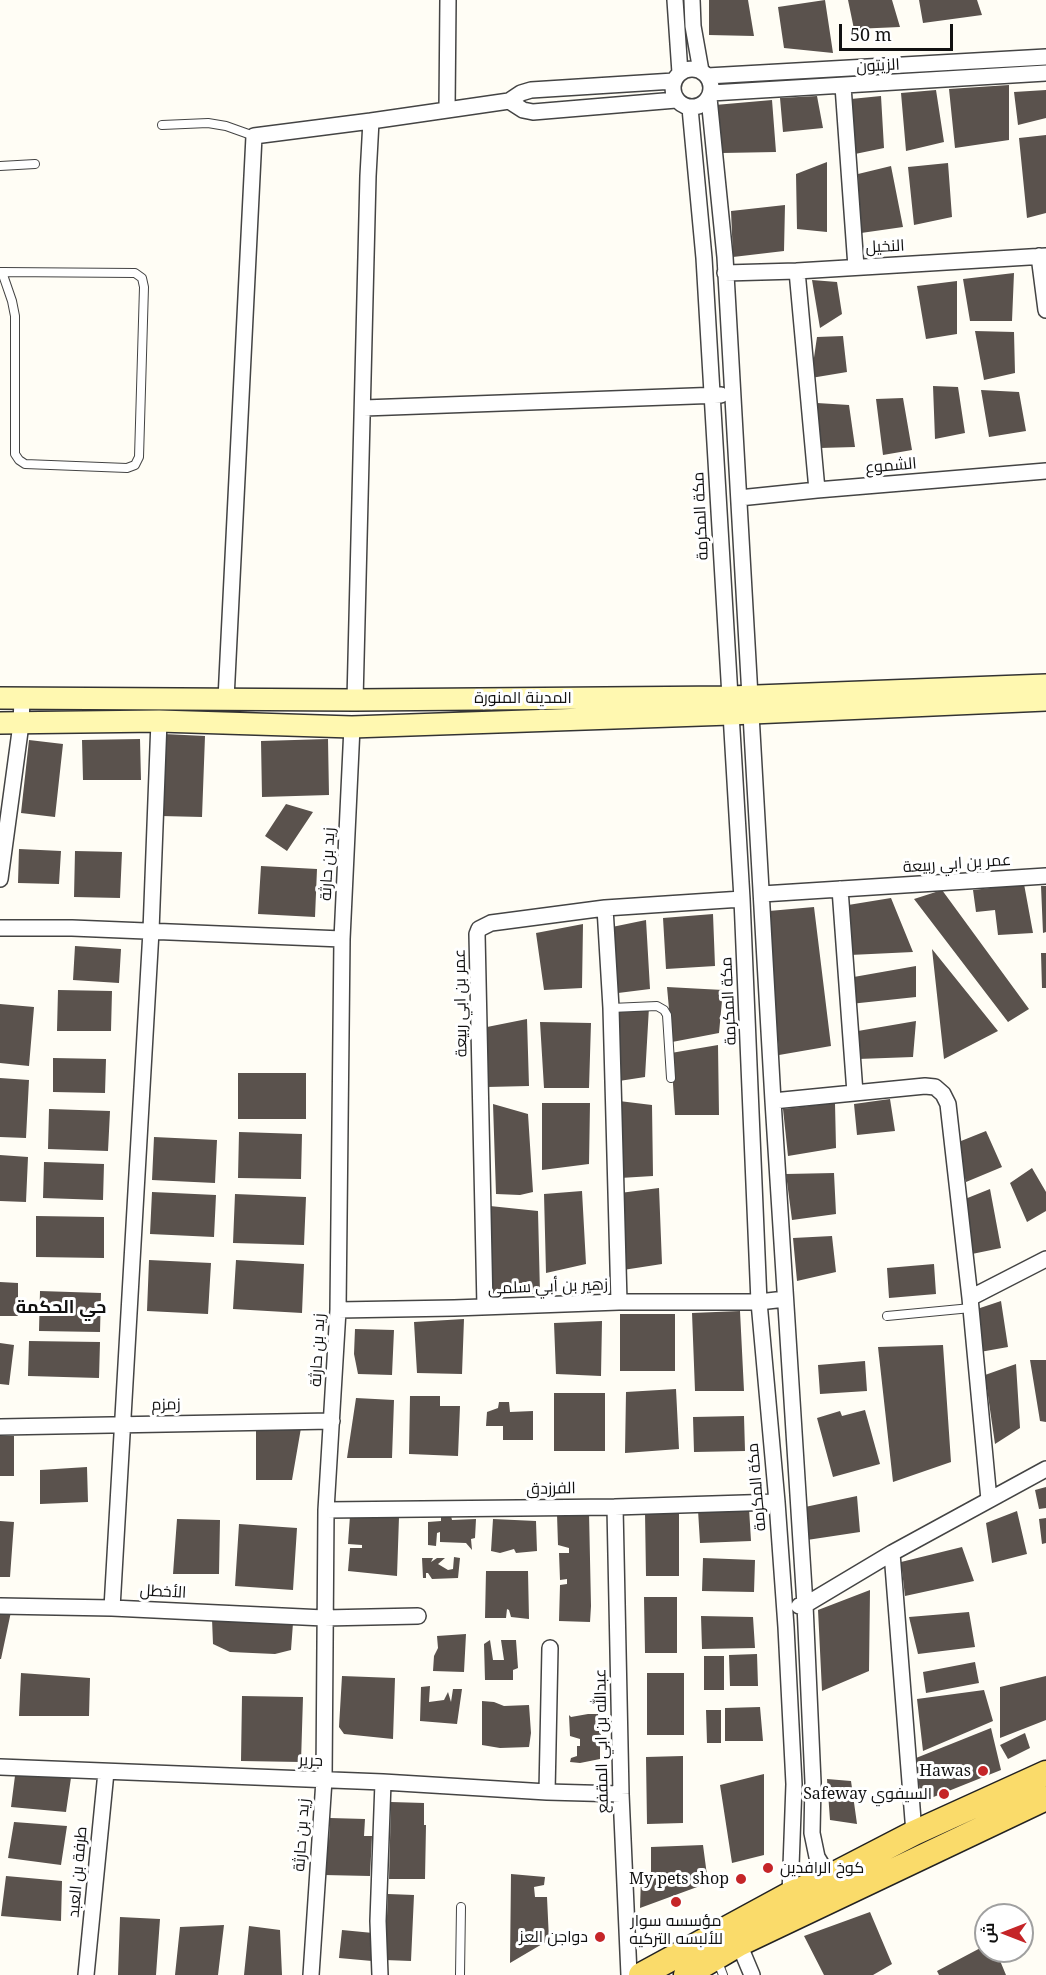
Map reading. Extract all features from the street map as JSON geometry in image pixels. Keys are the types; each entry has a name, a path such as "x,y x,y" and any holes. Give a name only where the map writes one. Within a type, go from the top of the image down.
{"main road":[{"name":"المدينة المنورة","path":"0,698 740,705 1046,685"},
{"path":"0,723 159,721 352,727 740,705 1046,700"},
{"path":"641,1975 790,1894 829,1877 914,1833 1046,1773"},
{"path":"686,1975 720,1966 739,1944 1046,1798"}],"street":[{"path":"447,110 448,0"},
{"path":"675,0 677,77 674,94 680,104 690,108 701,106 710,95 712,87 704,74 693,26 692,0"},
{"path":"226,699 254,136 509,101 520,93 531,90 677,77 692,69 704,74 1046,57"},
{"name":"الزيتون","path":"710,95 1046,74"},
{"path":"843,86 856,267"},
{"name":"مكة المكرمة","path":"710,95 725,273 739,498 742,899 759,1302 777,1502 794,1784 790,1894"},
{"path":"509,101 523,110 533,112 676,100"},
{"name":"مكة المكرمة","path":"690,108 704,258 712,395 740,705 762,894 805,1605 813,1782 812,1833 817,1857 829,1877"},
{"path":"355,700 371,121"},
{"path":"1043,256 1046,310"},
{"name":"النخيل","path":"725,273 798,271 1043,256"},
{"path":"798,271 818,490"},
{"path":"364,408 733,394"},
{"name":"الشموع","path":"739,498 1046,471"},
{"path":"0,879 21,724 22,699"},
{"path":"112,1608 152,931 159,721"},
{"name":"زيد بن حارثة","path":"311,1975 324,1780 326,1510 338,1310 342,939 352,727"},
{"name":"عمر بن ابي ربيعة","path":"762,894 1046,876"},
{"path":"840,889 855,1093"},
{"name":"عمر بن ابي ربيعة","path":"485,1307 477,934 483,925 605,908 742,899"},
{"path":"605,908 611,1008 619,1302"},
{"path":"0,928 72,928 342,939"},
{"path":"773,1101 925,1086 935,1087 943,1094 948,1104 989,1500"},
{"path":"970,1303 1046,1258"},
{"name":"زهير بن أبي سلمى","path":"338,1310 619,1302 759,1302 785,1299"},
{"name":"زمزم","path":"0,1426 332,1421"},
{"path":"784,1610 805,1605 892,1553 1046,1469"},
{"name":"الفرزدق","path":"326,1510 777,1502"},
{"name":"عبدالله بن ابي المقفع","path":"615,1506 621,1794 629,1975"},
{"path":"892,1553 914,1833"},
{"name":"الأخطل","path":"0,1606 112,1608 324,1618 418,1616"},
{"path":"547,1792 550,1648"},
{"name":"جرير","path":"0,1767 621,1794"},
{"name":"طرفة بن العبد","path":"87,1975 106,1772"},
{"path":"380,1975 378,1921 383,1782"},
{"path":"794,1784 813,1782"},
{"path":"739,1944 752,1975"}],"lane":[{"path":"162,125 208,123 226,126 254,136"},
{"path":"0,166 34,164"},
{"path":"1,272 135,273 142,278 144,287 139,457 135,465 127,468 25,464 19,460 15,454 15,316 1,272"},
{"path":"611,1008 657,1006 664,1010 667,1015 671,1078"},
{"path":"887,1316 970,1303"},
{"path":"460,1907 460,1975"}],"building":[{"path":"709,0 748,0 754,36 709,35"},
{"path":"825,0 833,53 784,48 778,7"},
{"path":"848,0 892,0 900,27 854,29"},
{"path":"919,0 977,0 982,15 923,23"},
{"path":"1009,85 1009,140 955,148 949,89"},
{"path":"936,90 944,142 906,151 901,93"},
{"path":"1046,90 1046,118 1018,125 1014,92"},
{"path":"817,96 823,128 783,132 780,98"},
{"path":"881,96 884,148 855,154 851,99"},
{"path":"772,100 776,152 722,153 715,105"},
{"path":"1046,135 1046,213 1027,218 1019,138"},
{"path":"827,162 827,232 797,229 796,174"},
{"path":"948,163 952,217 914,225 908,167"},
{"path":"891,166 903,227 861,233 858,174"},
{"path":"785,205 784,251 733,257 731,211"},
{"path":"1014,273 1012,321 970,321 963,279"},
{"path":"812,280 837,282 842,314 820,328"},
{"path":"957,281 957,334 926,339 917,286"},
{"path":"975,331 1014,332 1015,373 984,380"},
{"path":"843,336 847,372 811,378 817,337"},
{"path":"933,386 958,387 965,433 935,439"},
{"path":"981,390 1019,392 1026,431 989,437"},
{"path":"903,398 912,450 883,455 876,399"},
{"path":"817,403 849,405 855,447 820,448"},
{"path":"164,734 205,736 202,817 161,816"},
{"path":"140,739 141,780 83,780 82,740"},
{"path":"328,739 329,795 262,797 261,741"},
{"path":"29,740 63,744 55,817 21,813"},
{"path":"286,804 313,812 287,851 265,836"},
{"path":"19,849 61,851 59,884 18,883"},
{"path":"75,851 122,852 120,898 74,897"},
{"path":"261,866 317,869 315,917 258,914"},
{"path":"1024,884 1033,933 998,935 995,910 976,912 973,890"},
{"path":"1041,886 1046,886 1046,932 1043,933"},
{"path":"942,890 1029,1009 1008,1022 914,899"},
{"path":"891,898 913,952 850,955 842,906"},
{"path":"814,907 831,1046 779,1055 769,911"},
{"path":"713,914 715,966 666,969 663,918"},
{"path":"646,920 650,989 618,993 612,927"},
{"path":"583,924 582,988 544,990 536,933"},
{"path":"75,946 121,949 119,983 73,980"},
{"path":"932,949 998,1031 944,1059"},
{"path":"1041,953 1046,953 1046,988 1042,988"},
{"path":"916,966 916,997 850,1004 848,978"},
{"path":"667,987 723,990 719,1033 672,1042"},
{"path":"58,990 112,991 111,1031 57,1031"},
{"path":"0,1004 34,1007 29,1066 0,1063"},
{"path":"649,1007 645,1077 619,1081 616,1010"},
{"path":"527,1019 529,1086 487,1087 487,1027"},
{"path":"916,1021 913,1057 858,1059 852,1032"},
{"path":"540,1022 591,1023 589,1088 544,1088"},
{"path":"718,1045 719,1115 675,1115 671,1053"},
{"path":"53,1058 106,1059 105,1093 53,1092"},
{"path":"238,1073 306,1073 306,1119 238,1119"},
{"path":"0,1078 29,1080 26,1138 0,1137"},
{"path":"890,1099 895,1131 857,1135 854,1104"},
{"path":"619,1101 652,1105 653,1176 620,1178"},
{"path":"542,1103 590,1103 589,1164 542,1170"},
{"path":"835,1103 836,1148 788,1156 783,1109"},
{"path":"493,1104 528,1114 533,1192 520,1195 496,1194"},
{"path":"49,1109 110,1111 108,1151 48,1149"},
{"path":"986,1131 1002,1167 966,1182 956,1143"},
{"path":"239,1132 302,1134 301,1179 238,1178"},
{"path":"154,1137 217,1140 215,1183 152,1180"},
{"path":"0,1155 28,1157 26,1202 0,1201"},
{"path":"44,1162 104,1164 103,1200 43,1198"},
{"path":"1032,1168 1046,1192 1046,1211 1027,1222 1010,1183"},
{"path":"834,1173 836,1214 792,1220 786,1174"},
{"path":"659,1188 662,1264 623,1270 620,1193"},
{"path":"990,1189 1001,1248 972,1254 965,1199"},
{"path":"582,1191 586,1264 546,1273 544,1194"},
{"path":"152,1192 216,1195 214,1237 150,1234"},
{"path":"235,1194 306,1197 304,1245 233,1243"},
{"path":"490,1206 538,1211 540,1294 490,1293"},
{"path":"36,1216 104,1217 104,1258 36,1257"},
{"path":"832,1236 836,1272 797,1281 793,1238"},
{"path":"149,1260 211,1263 208,1314 147,1311"},
{"path":"236,1260 304,1264 302,1313 233,1309"},
{"path":"934,1264 936,1294 889,1298 887,1268"},
{"path":"0,1282 18,1283 18,1316 0,1316"},
{"path":"40,1291 101,1293 100,1332 39,1331"},
{"path":"1001,1301 1008,1347 980,1352 980,1308"},
{"path":"740,1311 744,1391 695,1391 692,1313"},
{"path":"620,1314 675,1314 675,1371 620,1371"},
{"path":"464,1319 462,1374 417,1373 414,1322"},
{"path":"602,1321 601,1376 556,1374 554,1323"},
{"path":"355,1329 394,1330 392,1375 358,1374 354,1354"},
{"path":"29,1341 100,1342 99,1378 28,1376"},
{"path":"0,1343 14,1345 9,1385 0,1384"},
{"path":"943,1345 951,1462 893,1482 878,1347"},
{"path":"1030,1360 1046,1360 1046,1422 1040,1421"},
{"path":"865,1361 867,1391 820,1394 818,1365"},
{"path":"1016,1364 1020,1428 995,1444 985,1375"},
{"path":"676,1389 679,1449 625,1453 626,1392"},
{"path":"554,1393 605,1393 605,1451 554,1451"},
{"path":"410,1396 440,1396 440,1406 460,1406 458,1456 409,1454"},
{"path":"356,1398 394,1400 392,1458 347,1458"},
{"path":"499,1402 509,1402 510,1412 533,1411 533,1440 503,1440 503,1426 486,1426 487,1412 498,1408"},
{"path":"865,1410 880,1464 833,1477 817,1418 840,1411 842,1416"},
{"path":"744,1416 745,1451 694,1452 693,1417"},
{"path":"301,1428 292,1480 256,1480 256,1431"},
{"path":"0,1436 14,1436 14,1476 0,1476"},
{"path":"87,1467 88,1502 40,1504 40,1470"},
{"path":"1046,1487 1046,1508 1039,1509 1035,1490"},
{"path":"857,1496 860,1532 807,1540 805,1507"},
{"path":"749,1508 751,1541 700,1543 698,1510"},
{"path":"679,1510 679,1576 646,1576 645,1512"},
{"path":"1017,1511 1027,1554 992,1563 986,1523"},
{"path":"589,1512 590,1622 559,1621 560,1585 567,1584 567,1579 560,1580 559,1553 569,1553 569,1548 558,1545 557,1514"},
{"path":"350,1516 399,1517 397,1576 348,1571 350,1548 362,1548 362,1545 348,1544"},
{"path":"441,1516 451,1516 452,1520 476,1519 475,1538 471,1539 472,1550 466,1543 440,1542 440,1532 437,1533 436,1546 428,1545 428,1522 441,1521"},
{"path":"1046,1518 1046,1543 1042,1544 1039,1519"},
{"path":"177,1519 220,1520 219,1574 173,1574"},
{"path":"493,1519 536,1521 537,1551 516,1553 514,1549 500,1553 491,1551"},
{"path":"0,1521 14,1522 10,1577 0,1577"},
{"path":"239,1524 297,1528 293,1590 235,1586"},
{"path":"962,1547 974,1581 905,1596 901,1562"},
{"path":"454,1557 460,1558 458,1578 432,1579 426,1573 426,1578 423,1578 422,1558 433,1558 431,1562 437,1558 445,1558 438,1564 448,1570 453,1569"},
{"path":"703,1558 755,1560 754,1592 702,1591"},
{"path":"486,1571 528,1571 529,1619 511,1617 507,1609 506,1618 485,1618"},
{"path":"870,1590 869,1671 822,1691 818,1610"},
{"path":"644,1597 677,1597 677,1653 645,1653"},
{"path":"0,1606 12,1607 1,1659 0,1659"},
{"path":"969,1612 975,1647 918,1654 909,1617"},
{"path":"701,1616 753,1617 755,1648 702,1649"},
{"path":"212,1619 293,1623 291,1650 275,1654 230,1652 213,1644"},
{"path":"466,1634 464,1672 433,1671 434,1656 438,1648 437,1636"},
{"path":"490,1640 493,1660 504,1660 501,1640 516,1640 518,1668 513,1670 513,1680 485,1680 484,1644"},
{"path":"757,1654 758,1686 730,1686 729,1655"},
{"path":"704,1656 724,1656 724,1690 704,1690"},
{"path":"975,1662 979,1683 926,1693 923,1672"},
{"path":"21,1673 90,1678 89,1716 19,1716"},
{"path":"647,1673 684,1673 684,1735 647,1735"},
{"path":"342,1676 395,1678 393,1739 344,1734 339,1727"},
{"path":"1046,1676 1046,1720 1000,1738 1000,1687"},
{"path":"430,1686 429,1702 444,1700 448,1692 451,1702 453,1689 462,1689 457,1724 420,1721 421,1687"},
{"path":"984,1690 993,1721 923,1751 917,1699"},
{"path":"242,1696 303,1697 301,1762 241,1761"},
{"path":"482,1701 504,1706 529,1705 531,1733 529,1747 500,1748 482,1745"},
{"path":"760,1707 763,1741 725,1741 725,1708"},
{"path":"706,1710 721,1710 721,1743 707,1743"},
{"path":"598,1714 601,1736 604,1740 600,1742 600,1759 580,1763 570,1762 571,1758 577,1756 580,1739 570,1736 569,1715 571,1717"},
{"path":"991,1728 1001,1770 921,1802 916,1758"},
{"path":"1025,1733 1030,1748 1008,1759 1000,1745"},
{"path":"683,1756 683,1823 647,1824 646,1757"},
{"path":"16,1768 72,1771 66,1812 11,1807"},
{"path":"764,1774 764,1855 732,1863 720,1785"},
{"path":"827,1779 851,1781 857,1824 830,1820"},
{"path":"391,1802 424,1803 425,1879 389,1879"},
{"path":"330,1818 365,1819 364,1836 372,1836 370,1876 324,1875 325,1841 329,1841"},
{"path":"14,1822 67,1826 61,1865 8,1858"},
{"path":"703,1845 708,1883 640,1908 641,1877 651,1873 651,1847"},
{"path":"511,1874 545,1877 544,1885 534,1887 535,1897 547,1897 549,1940 510,1963"},
{"path":"6,1876 62,1881 61,1921 1,1916"},
{"path":"388,1894 414,1895 411,1961 385,1960"},
{"path":"870,1912 892,1964 873,1975 824,1975 804,1936"},
{"path":"120,1917 160,1919 156,1975 118,1975"},
{"path":"224,1925 218,1975 175,1975 180,1927"},
{"path":"249,1926 280,1930 282,1975 244,1975"},
{"path":"342,1930 373,1933 372,1961 339,1958"},
{"path":"974,1951 974,1963 1001,1963 1006,1975 939,1975 937,1971"}],"place":[{"name":"Hawas","path":"983,1771"},
{"name":"Safeway السيفوي","path":"944,1794"},
{"name":"كوخ الرافدين","path":"768,1868"},
{"name":"My pets shop","path":"741,1879"},
{"name":"مؤسسه سوار للألبسه التركيه","path":"676,1902"},
{"name":"دواجن العز","path":"600,1937"}],"district":[{"name":"حي الحكمة","path":"61,1308"}]}
